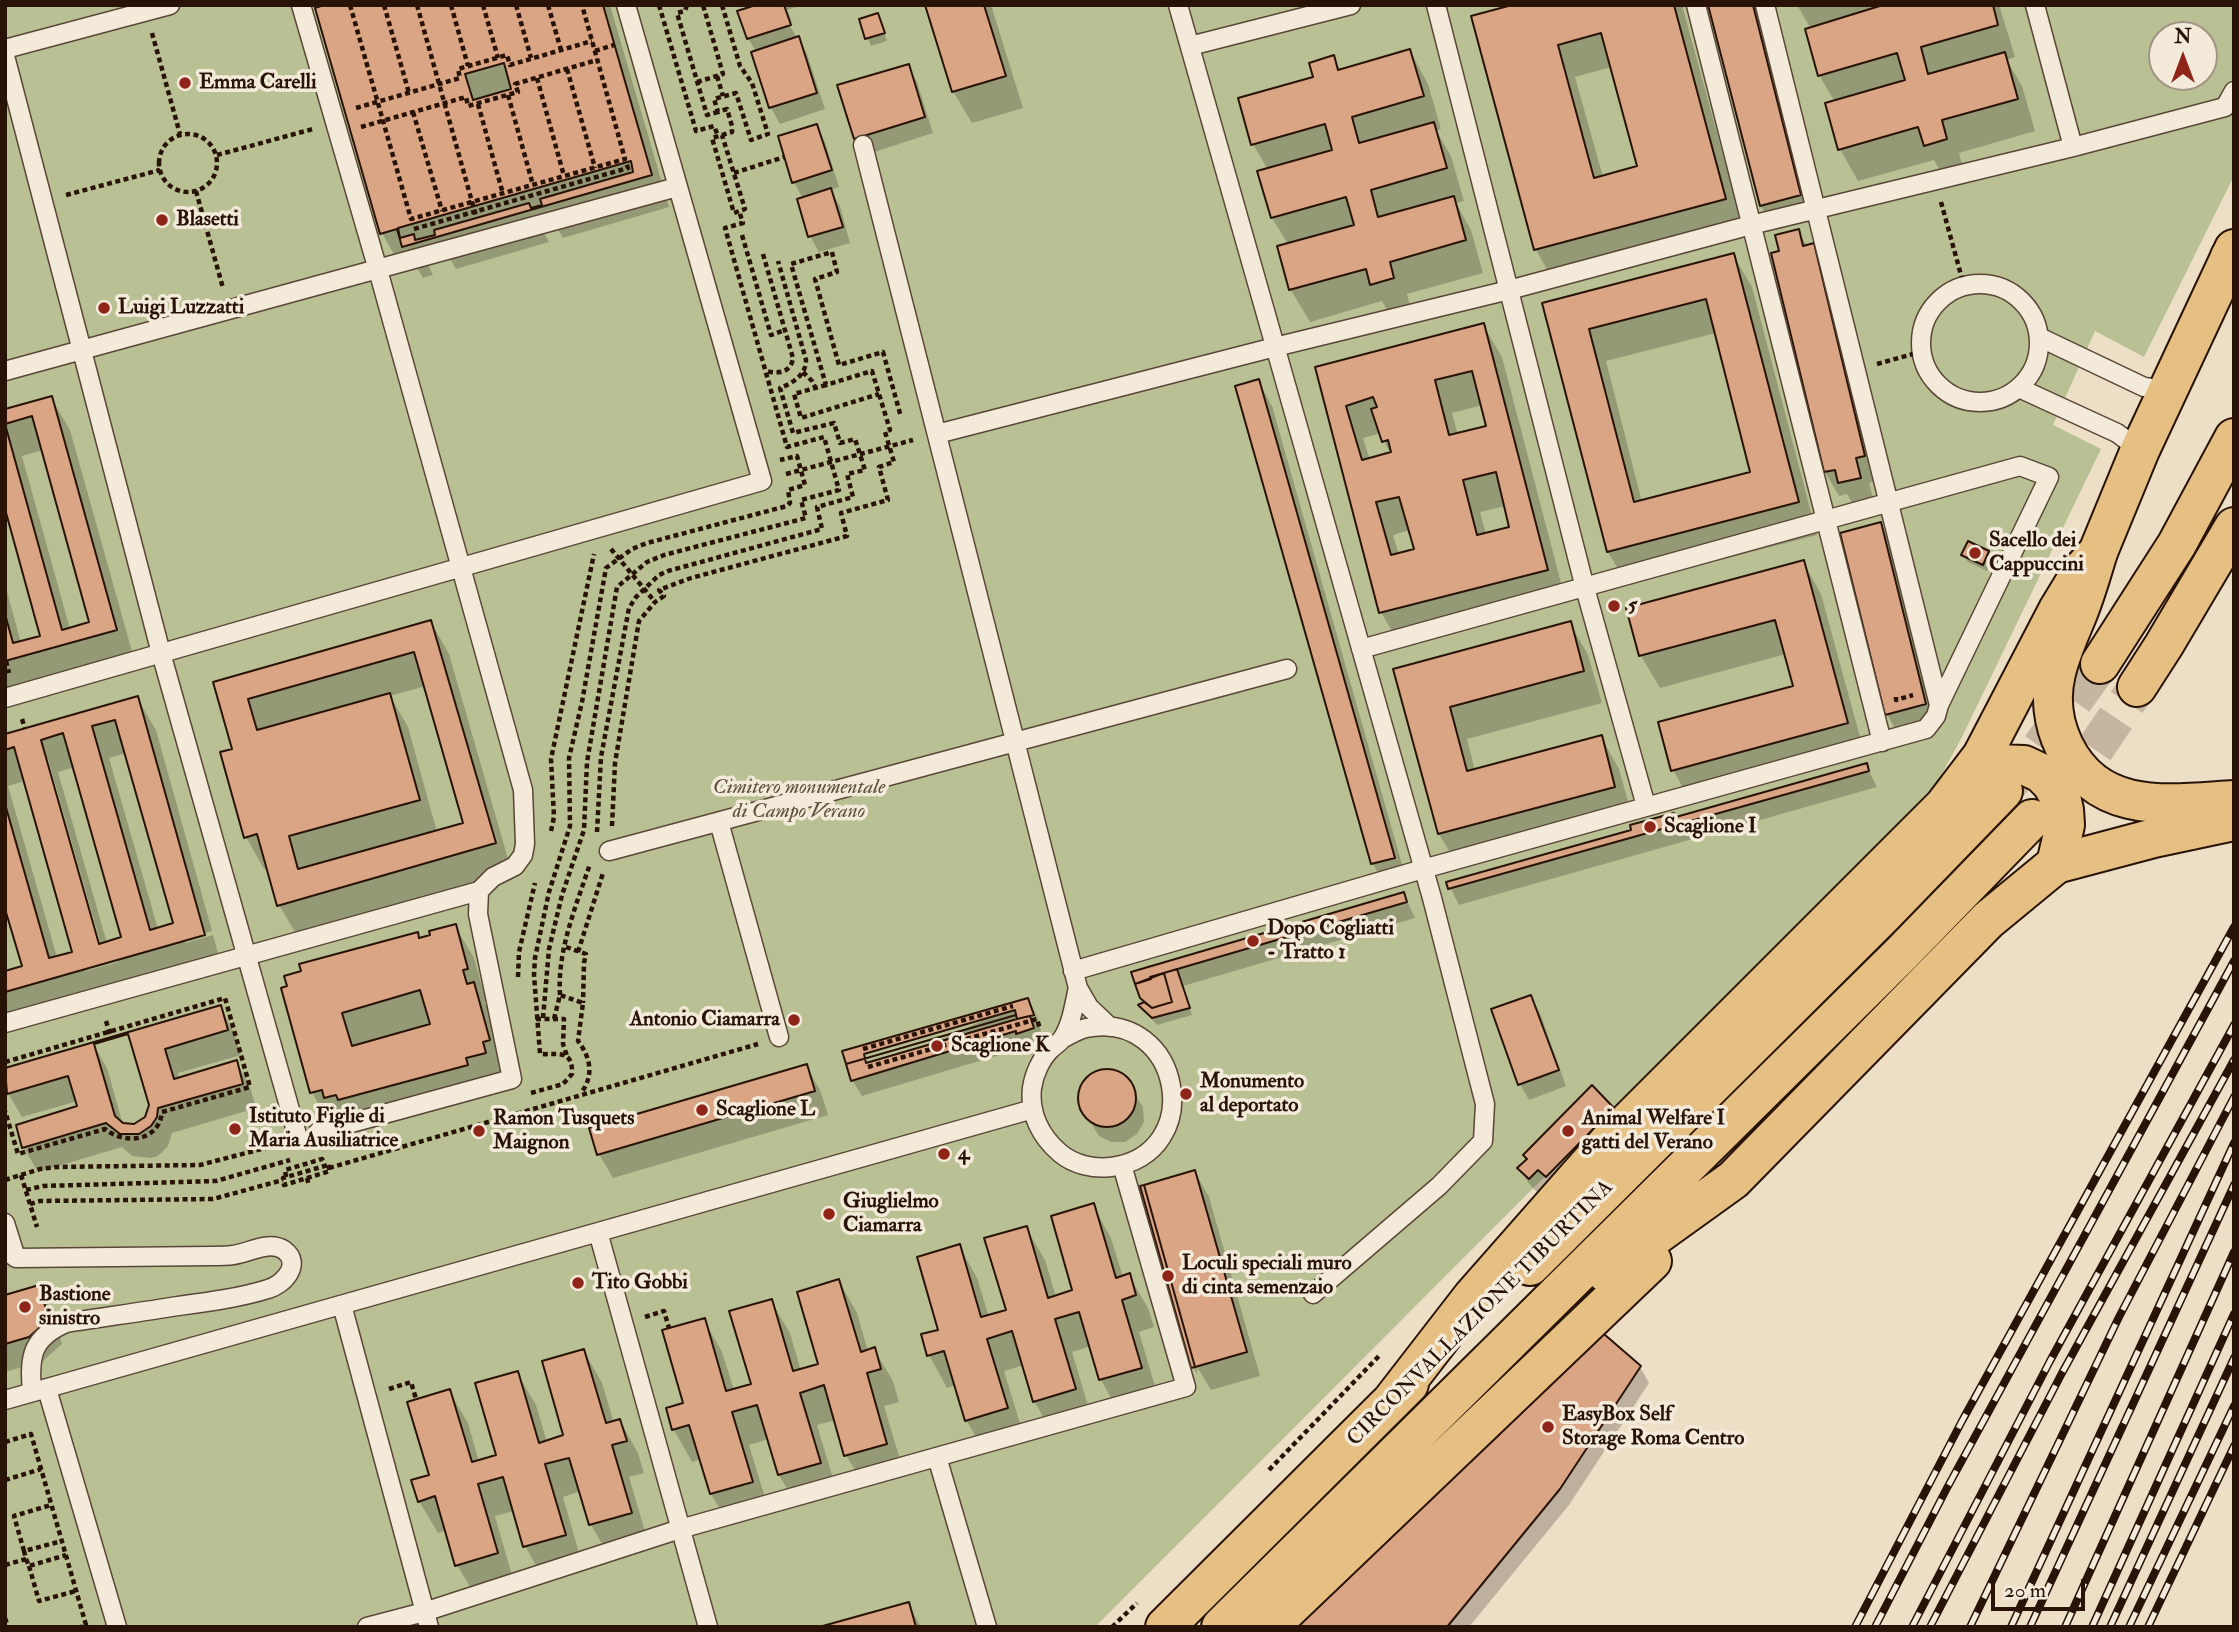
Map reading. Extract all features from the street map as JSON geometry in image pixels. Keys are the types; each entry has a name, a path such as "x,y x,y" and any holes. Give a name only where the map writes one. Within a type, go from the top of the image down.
{"highway":[{"path":"2233,254 2140,450 2098,552 2087,591 2060,657 2052,699 2055,722 2074,765 2098,787 2115,795 2150,803 2234,800"},
{"path":"2100,664 2177,544 2234,438"},
{"path":"2137,687 2234,527"},
{"name":"CIRCONVALLAZIONE TIBURTINA","path":"1165,1627 1391,1402 1473,1296 1612,1138 1944,806 1987,781 2003,718 2063,602 2083,569 2098,552"},
{"path":"1987,781 1997,764 2024,765 2041,773 2051,783 2064,810 2065,861"},
{"name":"CIRCONVALLAZIONE TIBURTINA","path":"1221,1627 1912,943 2032,819"},
{"path":"1269,1627 1631,1281 1988,920 2065,861 2234,821"},
{"path":"1510,1341 1733,1180"}],"lane":[{"path":"5,49 170,5"},
{"path":"5,1023 480,891 493,877 515,866 523,855 523,790 301,5"},
{"path":"5,698 762,481 626,5"},
{"path":"1178,5 1423,869 1485,1104 1483,1141 1439,1186 1312,1294"},
{"path":"1189,46 1351,5"},
{"path":"1436,5 1585,587 1646,806"},
{"path":"1696,5 1882,742"},
{"path":"1765,5 1938,705"},
{"path":"2035,5 2073,147"},
{"path":"5,56 161,653 298,1138"},
{"path":"937,434 1509,290 1751,225 2225,107 2234,91"},
{"path":"863,145 1075,979 1089,1007 1110,1027"},
{"path":"5,371 677,187"},
{"path":"1984,284 2004,289 2021,300 2034,317 2039,337 2038,356 2032,373 2020,388 2004,398 1986,403 1968,402 1951,396 1937,385 1926,370 1920,352 1921,331 1929,311 1944,295 1964,286 1984,284"},
{"path":"2039,337 2144,387 2168,390"},
{"path":"2020,388 2117,433 2140,450"},
{"path":"1075,979 1423,869 1926,729 1936,716 1938,705 2049,477 2020,466 1361,649"},
{"path":"609,850 1287,669"},
{"path":"719,822 779,1037"},
{"path":"318,1132 512,1079 478,914 480,891"},
{"path":"1062,1039 1073,1012 1075,979"},
{"path":"1110,1027 1143,1039 1156,1051 1166,1066 1173,1091 1171,1117 1164,1133 1153,1147 1122,1165 1103,1168 1083,1165 1065,1157 1050,1144 1039,1128 1033,1109 1032,1088 1047,1052 1062,1039 1085,1028 1110,1027"},
{"path":"5,1400 1033,1109"},
{"path":"367,1627 427,1620 680,1529 1186,1387 1122,1165"},
{"path":"5,1223 10,1254 234,1255 269,1246 282,1248 292,1260 288,1276 281,1284 268,1289 222,1300 66,1323 52,1329 37,1346 30,1364 117,1627"},
{"path":"598,1232 708,1627"},
{"path":"342,1305 427,1620"},
{"path":"937,1457 987,1627"}],"path":[{"path":"350,5 411,219 443,216 596,172 628,168 626,163"},
{"path":"384,5 409,93"},
{"path":"417,5 483,241"},
{"path":"451,5 468,66"},
{"path":"483,5 498,58"},
{"path":"516,5 531,58"},
{"path":"548,5 561,50"},
{"path":"414,229 443,216 596,172 625,159 582,5"},
{"path":"659,5 696,131 714,126 720,136 729,174 734,212 739,211 745,209 729,174 712,138 720,136 732,132 733,126 727,109 706,115 677,13 685,10 687,5"},
{"path":"697,82 723,74 703,5"},
{"path":"718,112 714,99 736,93 751,140 768,134 752,83 740,66 722,5"},
{"path":"352,109 460,78 458,69 468,66 507,55 510,65 592,41"},
{"path":"156,46 180,134"},
{"path":"594,51 610,46"},
{"path":"357,128 466,97 468,106 478,104 517,92 515,84 597,61"},
{"path":"567,69 596,172"},
{"path":"717,76 723,96"},
{"path":"537,78 566,181"},
{"path":"509,95 535,189"},
{"path":"478,104 505,198"},
{"path":"413,112 443,216"},
{"path":"216,155 303,131"},
{"path":"180,134 200,136 208,141 216,155 218,166 215,175 210,183 196,191 176,190 163,178 160,170 159,160 166,143 180,134"},
{"path":"729,174 784,157"},
{"path":"75,193 160,170"},
{"path":"196,191 221,280"},
{"path":"543,1018 549,949 562,895 584,830 587,762 617,587 647,562 664,555 806,518 801,500 839,490 824,437 787,447 725,228 743,223 739,211"},
{"path":"1948,227 1964,286"},
{"path":"741,235 771,335 785,330"},
{"path":"763,254 792,356 791,366 779,373 766,371"},
{"path":"833,257 837,272 815,279 839,365 883,352 901,417"},
{"path":"596,836 601,757 629,608 659,575 668,571 822,529 817,507 853,496 847,474 864,470 856,439 840,443 834,423 793,433 780,388 803,372 806,366 805,353 778,261"},
{"path":"1875,365 1920,352"},
{"path":"803,372 815,388"},
{"path":"826,384 794,394 801,418 879,394"},
{"path":"794,472 916,439"},
{"path":"534,988 535,958 542,920 570,826 569,758 582,702 603,574 608,564 617,557 647,543 787,506 790,503 788,490 805,485 797,456 778,461"},
{"path":"617,557 655,602"},
{"path":"554,1019 560,995 559,976 570,923 591,860"},
{"path":"578,951 581,941"},
{"path":"566,947 586,954 578,1041 588,1056 589,1075 582,1092 574,1097"},
{"path":"560,995 583,1003"},
{"path":"5,1062 110,1034 225,998 250,1087 162,1112 162,1119 154,1130 137,1139 121,1139 105,1129 18,1154 5,1111"},
{"path":"863,1049 879,1047 1013,1006"},
{"path":"536,1019 564,1019 563,1044 567,1056"},
{"path":"868,1067 1032,1021"},
{"path":"107,1024 110,1034"},
{"path":"530,1048 539,1048"},
{"path":"30,1204 40,1201 213,1199 730,1052"},
{"path":"5,1180 40,1169 92,1165 200,1165 273,1146"},
{"path":"322,1159 327,1167 330,1171 284,1185 285,1170 322,1159"},
{"path":"21,1175 37,1227"},
{"path":"307,1178 309,1186"},
{"path":"368,1395 411,1382 416,1399"},
{"path":"5,1442 31,1434 85,1626"},
{"path":"5,1480 41,1469"},
{"path":"51,1505 14,1516 26,1559 39,1601 76,1591"},
{"path":"24,1551 62,1541"},
{"path":"29,1566 66,1555"},
{"path":"5,1564 26,1559"},
{"path":"5,1618 8,1627"}],"green space":[{"name":"Cimitero monumentale di Campo Verano","path":"5,5 2234,5 2234,176 2144,357 2095,331 2053,425 2101,449 1961,739 1938,781 1095,1627 5,1627"}],"building":[{"path":"324,5 603,5 652,175 402,247 397,229 380,234 315,8","holes":["504,63 511,89 473,100 465,74","631,161 633,172 540,199 542,205 531,208 529,203 434,230 435,235 415,240 414,234 400,238 398,228"]},
{"path":"756,5 784,5 791,25 747,39 737,11"},
{"path":"925,5 984,5 1006,76 952,92"},
{"path":"1512,5 1674,5 1726,199 1534,250 1471,16","holes":["1601,33 1637,166 1594,178 1558,45"]},
{"path":"1708,5 1753,5 1801,195 1760,206"},
{"path":"1883,5 1993,5 1998,25 1921,47 1928,74 2005,52 2018,99 1942,120 1947,139 1924,146 1918,127 1838,150 1825,103 1905,80 1897,53 1818,76 1805,29"},
{"path":"878,13 885,33 865,39 859,19"},
{"path":"799,36 817,93 769,108 751,52"},
{"path":"1410,49 1424,96 1352,117 1359,143 1434,122 1447,168 1371,190 1378,217 1454,196 1466,240 1390,262 1394,278 1370,285 1366,269 1289,290 1277,246 1354,225 1346,197 1271,218 1257,171 1332,150 1325,124 1251,145 1238,98 1313,77 1309,63 1334,55 1338,70"},
{"path":"909,64 925,117 854,139 837,85"},
{"path":"817,124 832,170 792,183 778,136"},
{"path":"831,188 843,227 808,237 797,199"},
{"path":"1799,229 1803,246 1814,243 1865,456 1856,458 1861,478 1838,483 1835,470 1824,472 1771,253 1779,251 1775,235"},
{"path":"1734,253 1799,502 1607,552 1542,303","holes":["1706,299 1750,472 1634,502 1589,329"]},
{"path":"1484,323 1548,570 1379,613 1315,367","holes":["1472,371 1486,426 1449,435 1435,380","1373,397 1377,407 1371,409 1382,442 1388,440 1391,452 1362,460 1346,406","1496,472 1509,527 1477,535 1463,480","1399,497 1414,549 1391,555 1376,502"]},
{"path":"1259,379 1395,858 1371,864 1235,386"},
{"path":"52,396 117,630 5,661 5,614 13,643 40,636 5,509 5,409","holes":["32,416 89,622 62,630 5,424"]},
{"path":"1881,522 1926,704 1885,715 1840,533"},
{"name":"Sacello dei Cappuccini","path":"1968,541 1989,551 1983,565 1961,555"},
{"path":"1804,560 1848,723 1671,771 1658,722 1793,686 1775,620 1639,656 1626,608"},
{"path":"431,620 496,843 277,906 257,834 244,838 220,752 232,749 213,682","holes":["414,652 463,823 298,869 289,836 420,800 390,693 257,730 248,699"]},
{"path":"1571,621 1584,671 1450,707 1467,771 1602,735 1615,787 1438,834 1393,669"},
{"path":"138,696 205,935 5,992 5,971 22,966 5,909 5,804 49,958 72,952 14,747 5,750 5,734","holes":["115,720 173,923 150,930 92,726","63,733 121,937 99,944 41,740"]},
{"name":"Scaglione I","path":"1867,763 1869,771 1448,889 1446,882 1631,830 1630,825 1674,813 1676,817"},
{"name":"Dopo Cogliatti - Tratto 1","path":"1404,892 1407,902 1150,977 1151,979 1135,984 1131,972"},
{"path":"456,924 468,969 463,970 467,984 474,982 490,1040 483,1042 486,1053 466,1058 468,1065 338,1100 336,1095 324,1098 322,1090 310,1093 281,988 287,986 284,976 301,971 299,964 418,932 419,938 430,935 429,931","holes":["420,990 430,1024 352,1046 342,1013"]},
{"path":"1177,969 1190,1008 1152,1018 1138,1005 1144,1002 1152,1008 1172,1002 1164,973"},
{"path":"1164,973 1172,1002 1152,1008 1140,998 1135,984"},
{"path":"1531,995 1559,1070 1518,1085 1491,1009"},
{"path":"1028,998 1034,1015 1017,1019 1016,1015 846,1064 842,1051"},
{"path":"221,1005 228,1030 165,1049 174,1079 237,1060 243,1084 158,1108 157,1117 151,1126 139,1134 120,1134 106,1123 22,1148 16,1125 77,1106 68,1076 7,1094 5,1068","holes":["128,1034 149,1105 145,1117 134,1124 123,1123 115,1116 94,1044"]},
{"path":"1015,1010 1017,1019 866,1063 864,1054"},
{"name":"Scaglione K","path":"1016,1015 1017,1019 1030,1016 1034,1028 1016,1034 1016,1031 851,1081 846,1064"},
{"name":"Scaglione L","path":"807,1064 815,1091 597,1155 589,1128"},
{"path":"1107,1069 1123,1074 1131,1082 1136,1098 1131,1114 1123,1122 1107,1127 1091,1122 1083,1114 1078,1098 1083,1082 1091,1074"},
{"name":"Animal Welfare I gatti del Verano","path":"1592,1085 1614,1108 1546,1177 1538,1170 1529,1179 1517,1168 1527,1159 1523,1155"},
{"path":"1195,1170 1247,1352 1195,1367 1144,1185"},
{"name":"Loculi speciali muro di cinta semenzaio","path":"1144,1185 1195,1367 1191,1368 1140,1186"},
{"path":"1094,1203 1116,1278 1130,1273 1136,1295 1122,1300 1142,1368 1099,1380 1079,1312 1055,1319 1076,1389 1033,1402 1012,1331 987,1339 1008,1408 965,1421 944,1351 927,1356 921,1334 938,1330 917,1257 960,1244 981,1317 1006,1310 984,1238 1027,1226 1048,1298 1072,1290 1051,1216"},
{"path":"839,1279 861,1352 875,1347 881,1369 867,1373 887,1444 844,1456 824,1385 800,1393 821,1463 778,1475 757,1405 732,1412 753,1482 710,1494 689,1425 672,1430 666,1408 683,1403 662,1330 705,1318 726,1391 751,1384 729,1311 772,1299 793,1371 818,1364 797,1292"},
{"name":"Bastione sinistro","path":"39,1285 49,1319 29,1337 5,1344 5,1295"},
{"name":"EasyBox Self Storage Roma Centro","path":"1597,1328 1641,1366 1560,1489 1447,1627 1292,1627"},
{"path":"584,1349 606,1423 620,1419 627,1441 612,1445 632,1513 589,1525 569,1458 545,1464 566,1535 523,1547 503,1477 478,1484 498,1553 455,1566 435,1496 418,1502 411,1480 429,1475 407,1402 450,1389 472,1462 496,1455 475,1383 518,1371 539,1443 563,1435 542,1361"},
{"path":"909,1602 916,1627 819,1627"}],"tunnel":[{"path":"2003,790 2038,751 2100,664"},
{"path":"2058,793 2089,758 2137,687"}],"railway":[{"path":"1855,1627 1962,1421 2234,927"},
{"path":"1875,1627 1947,1488 2234,961"},
{"path":"1912,1627 2050,1361 2234,1025"},
{"path":"1930,1627 2062,1373 2234,1060"},
{"path":"1970,1627 2119,1317 2234,1097"},
{"path":"2011,1627 2234,1143"},
{"path":"2030,1627 2234,1185"},
{"path":"2065,1627 2234,1252"},
{"path":"2092,1627 2234,1314"},
{"path":"2110,1627 2234,1358"},
{"path":"2129,1627 2234,1406"},
{"path":"2148,1627 2234,1446"}],"place":[{"name":"Emma Carelli","path":"185,83"},
{"name":"Blasetti","path":"162,220"},
{"name":"Luigi Luzzatti","path":"104,308"},
{"name":"Sacello dei Cappuccini","path":"1975,553"},
{"name":"5","path":"1614,606"},
{"name":"Scaglione I","path":"1650,827"},
{"name":"Dopo Cogliatti - Tratto 1","path":"1253,941"},
{"name":"Antonio Ciamarra","path":"794,1020"},
{"name":"Scaglione K","path":"937,1046"},
{"name":"Monumento al deportato","path":"1186,1094"},
{"name":"Scaglione L","path":"702,1110"},
{"name":"Istituto Figlie di Maria Ausiliatrice","path":"235,1129"},
{"name":"Ramon Tusquets Maignon","path":"479,1131"},
{"name":"Animal Welfare I gatti del Verano","path":"1568,1131"},
{"name":"4","path":"944,1154"},
{"name":"Giuglielmo Ciamarra","path":"829,1214"},
{"name":"Loculi speciali muro di cinta semenzaio","path":"1168,1276"},
{"name":"Tito Gobbi","path":"578,1283"},
{"name":"Bastione sinistro","path":"25,1307"},
{"name":"EasyBox Self Storage Roma Centro","path":"1548,1427"}]}
